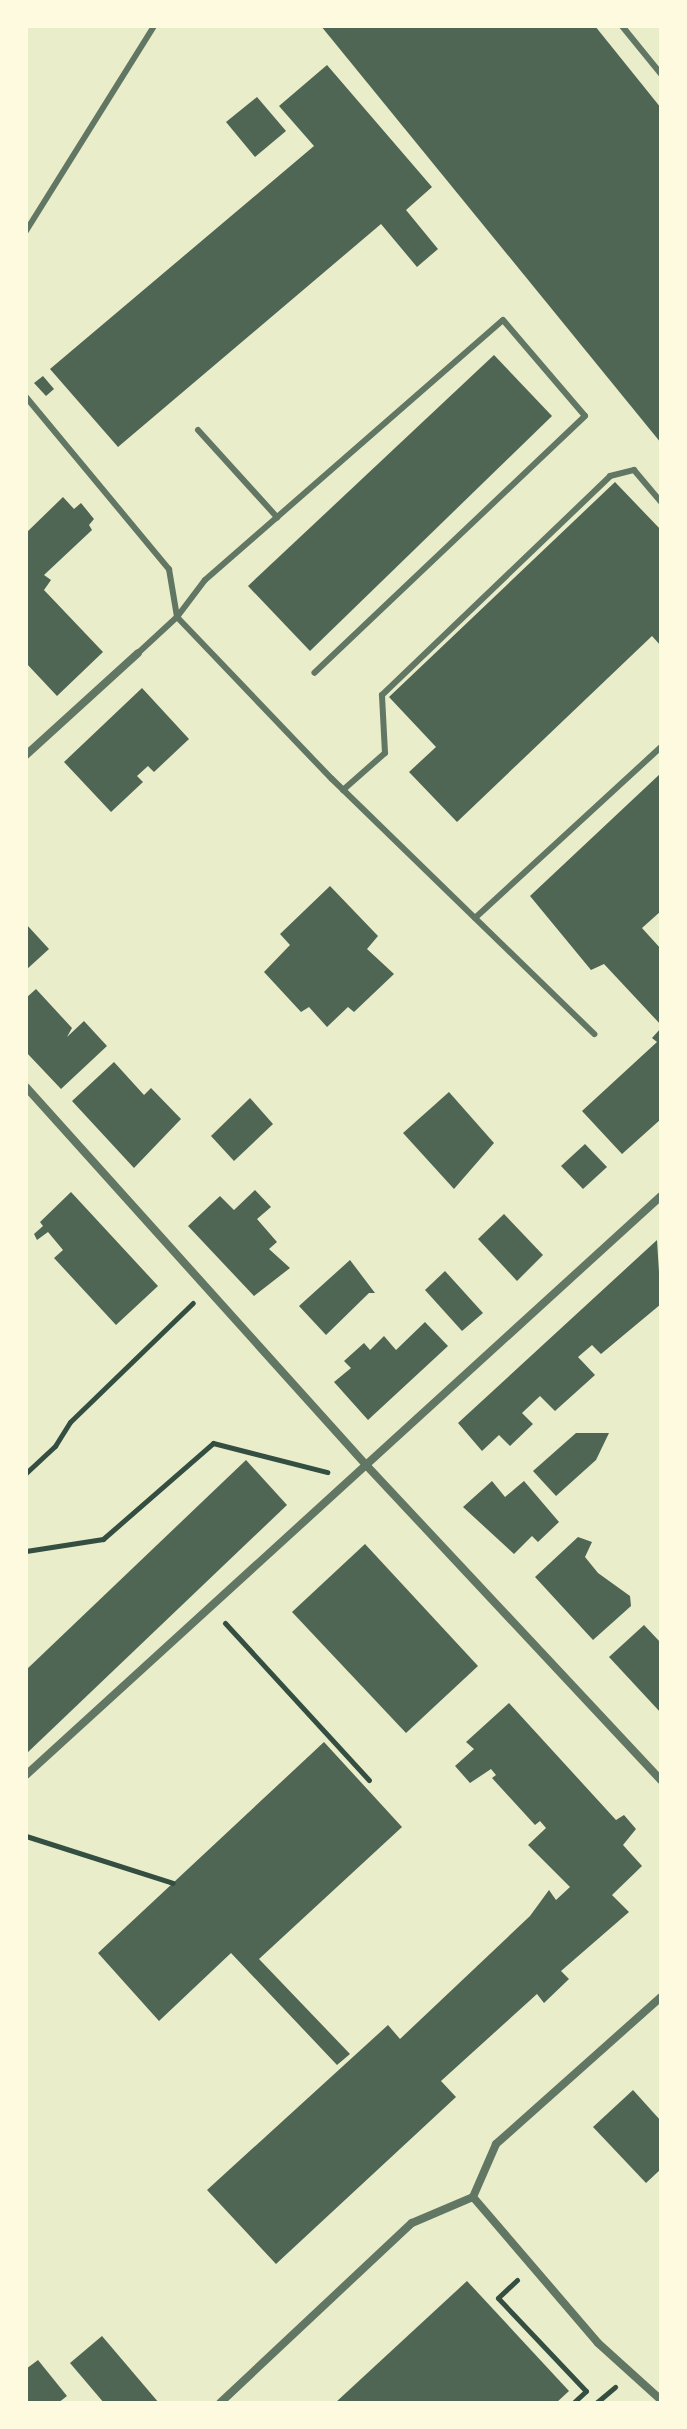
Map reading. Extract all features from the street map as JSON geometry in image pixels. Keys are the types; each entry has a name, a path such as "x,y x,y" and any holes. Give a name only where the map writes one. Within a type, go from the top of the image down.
{"street":[{"path":"26,755 138,653"},
{"path":"26,1087 367,1466 661,1780"},
{"path":"26,1775 661,1196"},
{"path":"220,2403 412,2223 473,2197 496,2144 661,1997"},
{"path":"473,2197 530,2269 598,2343 661,2400"}],"lane":[{"path":"26,231 154,26"},
{"path":"622,26 661,74"},
{"path":"138,653 177,617 205,580 503,320 585,416 314,673"},
{"path":"26,397 169,569 177,617 343,790 594,1034"},
{"path":"198,430 277,517"},
{"path":"343,790 385,753 382,695 610,476 634,470 661,502"},
{"path":"475,918 661,747"}],"path":[{"path":"26,1473 55,1446 70,1422 207,1289"},
{"path":"26,1551 103,1539 213,1443 350,1481"},
{"path":"211,1607 369,1780"},
{"path":"26,1836 173,1883"},
{"path":"530,2269 498,2298 586,2391 573,2403"}],"building":[{"path":"321,26 595,26 661,108 661,443"},
{"path":"327,65 432,187 406,210 438,249 417,267 381,224 118,447 50,369 314,146 279,106"},
{"path":"257,97 286,131 255,157 226,122"},
{"path":"494,355 552,416 310,651 248,586"},
{"path":"43,376 54,389 46,396 34,383"},
{"path":"615,482 661,530 661,646 652,636 457,822 409,772 436,747 389,697"},
{"path":"63,497 74,509 81,503 94,519 89,525 92,530 44,575 51,580 44,590 103,652 57,696 26,663 26,533"},
{"path":"142,688 189,739 154,772 148,766 137,776 143,782 111,812 64,762"},
{"path":"661,773 661,911 642,928 661,949 661,1025 604,964 591,970 530,896"},
{"path":"330,886 378,936 367,949 394,974 354,1012 348,1007 327,1027 309,1007 301,1012 264,972 290,945 280,934"},
{"path":"26,924 49,949 26,970"},
{"path":"36,989 72,1028 67,1037 84,1021 107,1046 61,1089 26,1052 26,998"},
{"path":"661,1028 661,1119 622,1154 582,1111 657,1042 652,1038"},
{"path":"114,1062 144,1095 151,1088 181,1119 134,1168 72,1101"},
{"path":"449,1092 494,1143 454,1189 403,1133"},
{"path":"250,1098 273,1124 234,1161 211,1136"},
{"path":"585,1144 607,1167 583,1189 561,1166"},
{"path":"255,1190 271,1207 257,1219 277,1242 269,1249 290,1268 254,1296 188,1226 220,1196 234,1210"},
{"path":"71,1192 158,1286 116,1325 54,1258 63,1250 48,1232 37,1240 34,1234 43,1226 40,1222"},
{"path":"504,1214 543,1255 517,1281 478,1239"},
{"path":"657,1240 661,1304 601,1354 592,1345 578,1357 595,1375 555,1411 540,1396 522,1413 533,1424 510,1446 499,1435 482,1451 458,1423"},
{"path":"350,1260 375,1293 369,1293 326,1335 299,1306"},
{"path":"445,1271 483,1313 462,1331 425,1290"},
{"path":"425,1322 448,1346 368,1420 334,1382 351,1368 344,1361 364,1343 370,1350 384,1336 396,1350"},
{"path":"576,1433 609,1433 596,1460 556,1496 533,1471"},
{"path":"246,1460 287,1505 26,1754 26,1670"},
{"path":"492,1481 505,1497 524,1481 559,1522 538,1542 532,1536 514,1554 463,1507"},
{"path":"578,1537 592,1542 585,1557 598,1573 630,1596 631,1606 593,1640 535,1577"},
{"path":"365,1544 478,1666 406,1733 292,1612"},
{"path":"644,1625 661,1643 661,1713 609,1657"},
{"path":"509,1703 616,1820 624,1815 636,1829 623,1845 642,1866 612,1895 629,1912 561,1971 569,1979 544,2003 537,1994 441,2081 456,2097 276,2264 207,2190 388,2025 400,2039 530,1916 549,1890 556,1900 570,1887 528,1845 546,1828 540,1821 535,1825 492,1778 496,1775 491,1769 470,1783 455,1766 474,1749 466,1742"},
{"path":"324,1742 402,1827 259,1959 350,2054 337,2065 231,1953 159,2021 98,1953"},
{"path":"633,2090 661,2121 661,2169 646,2183 593,2127"},
{"path":"467,2281 569,2391 556,2403 335,2403"},
{"path":"102,2336 159,2403 104,2403 70,2363"},
{"path":"38,2360 67,2396 58,2403 26,2403 26,2369"}]}
